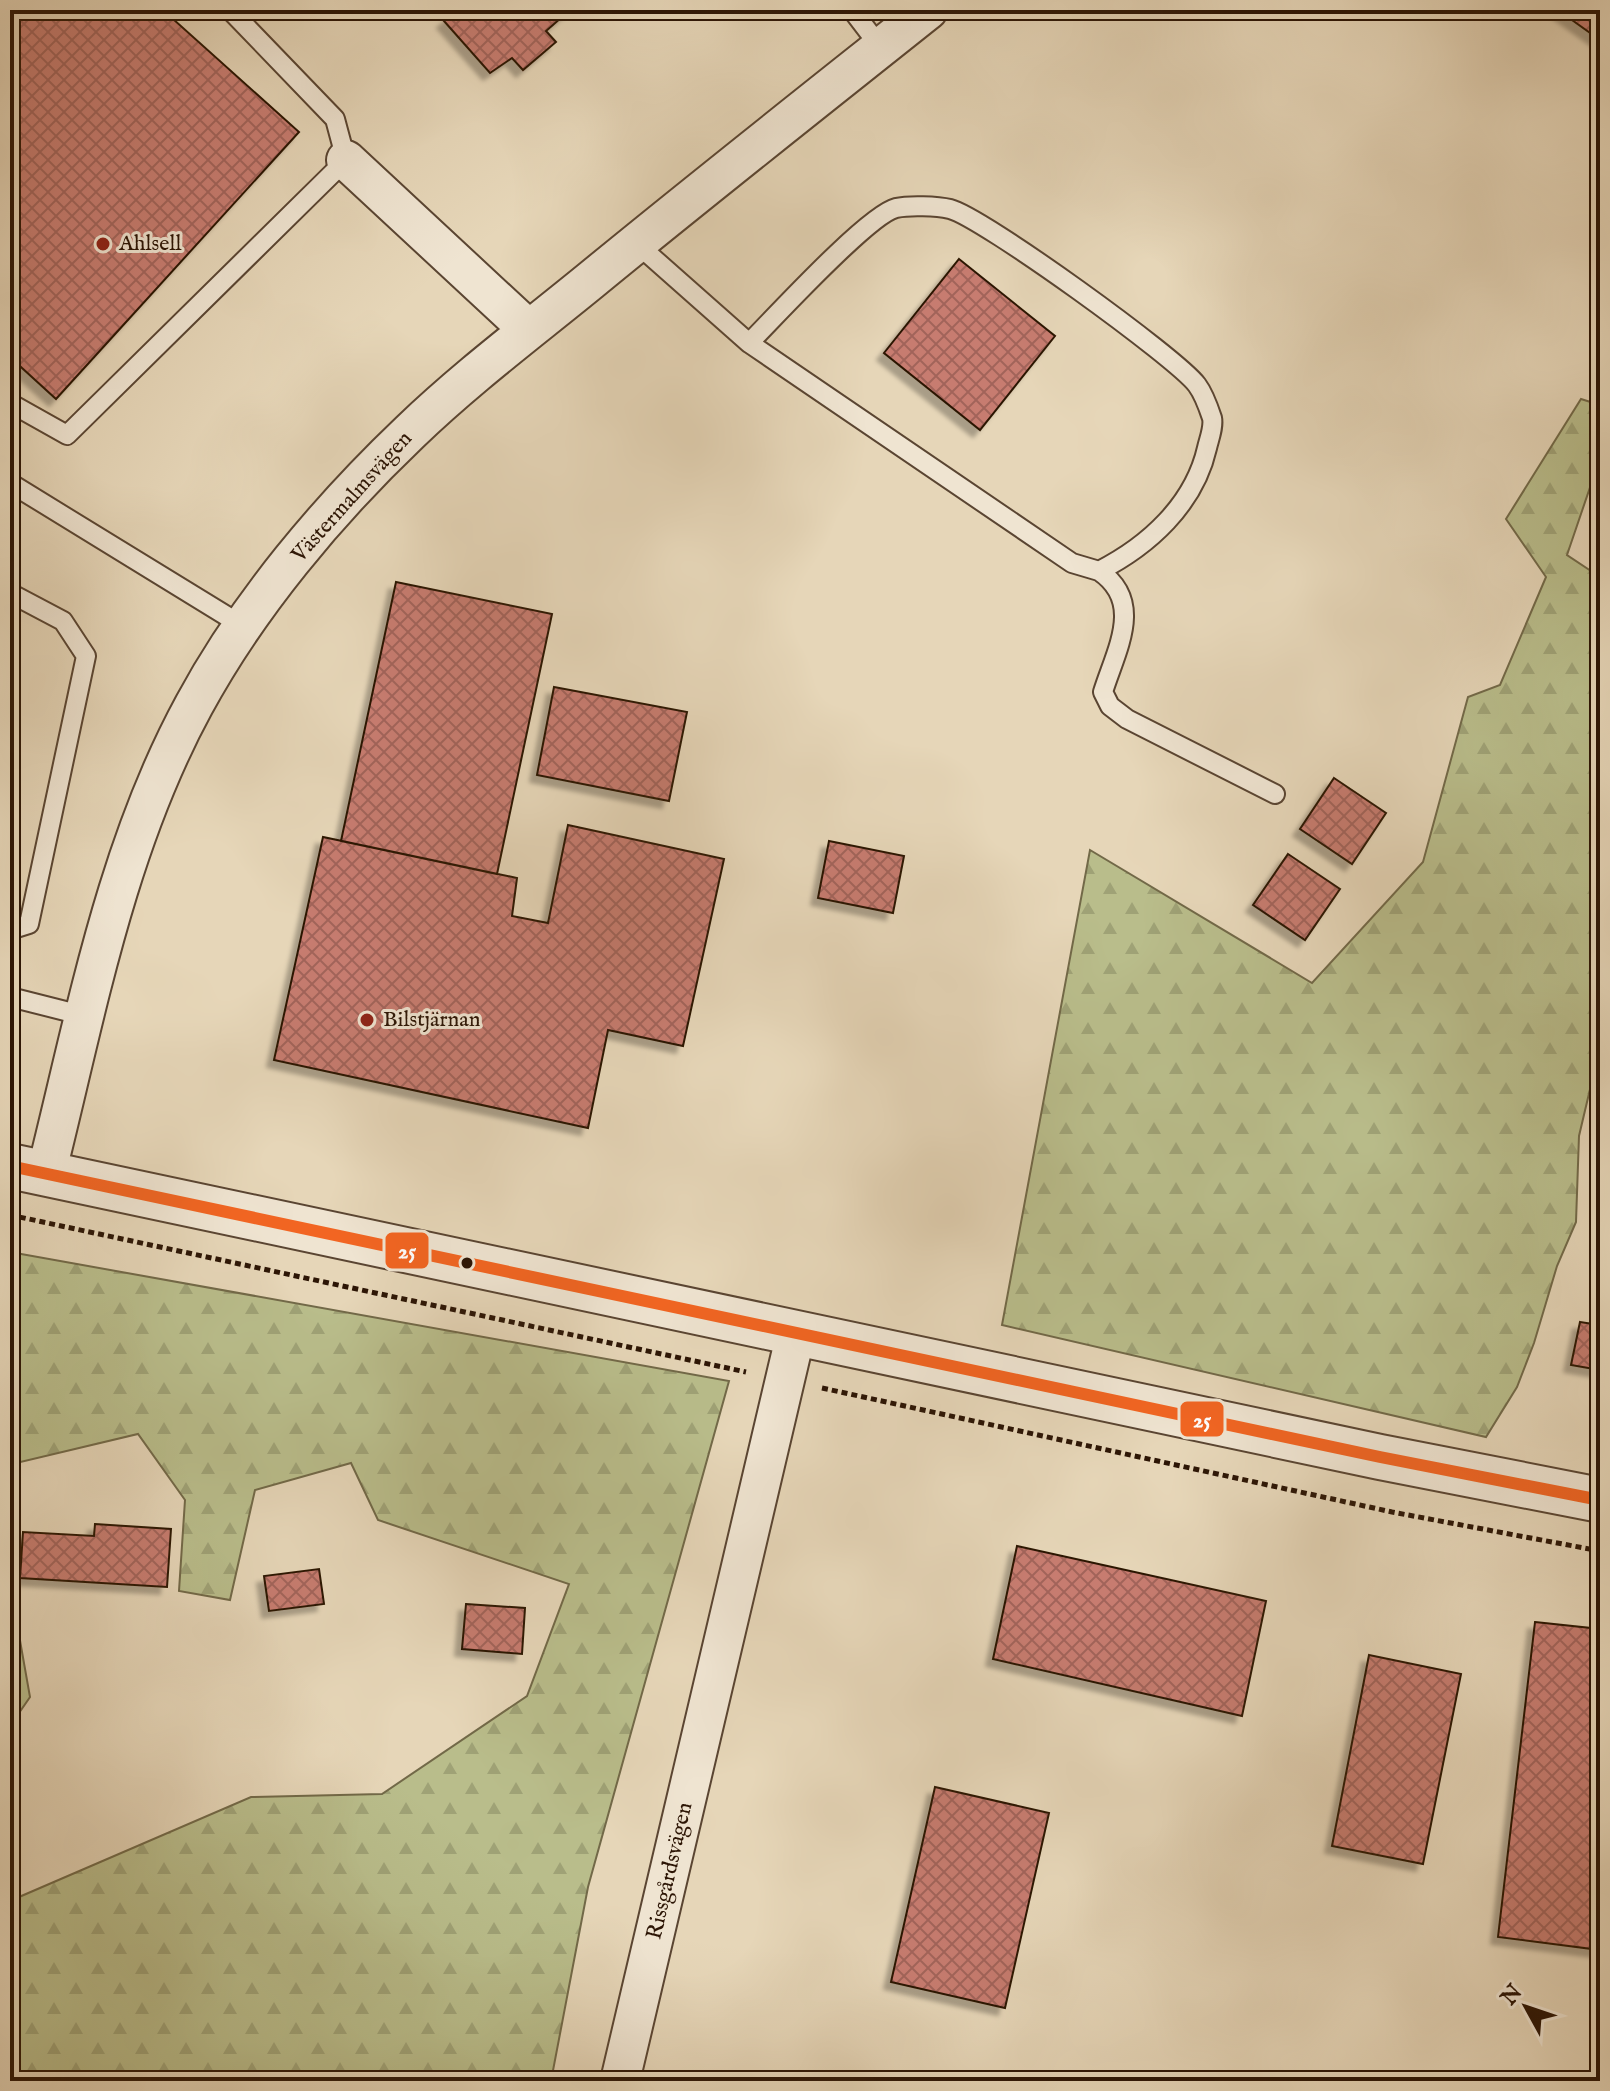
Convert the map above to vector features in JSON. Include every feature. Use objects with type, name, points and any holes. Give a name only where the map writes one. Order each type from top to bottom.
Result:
[{"type":"street","name":"Västermalmsvägen","points":[[28,1170],[85,1016],[108,922],[149,801],[195,703],[243,626],[288,568],[379,463],[411,431],[529,330],[928,10]]},
{"type":"street","points":[[346,160],[529,330]]},
{"type":"street","points":[[28,1170],[1380,1457],[1600,1500]]},
{"type":"street","name":"Rissgårdsvägen","points":[[620,2081],[796,1333]]},
{"type":"lane","points":[[10,403],[67,435],[346,160],[335,119],[230,10]]},
{"type":"lane","points":[[852,10],[881,48]]},
{"type":"lane","points":[[749,343],[862,229],[895,208],[950,209],[967,216],[1033,258],[1197,385],[1213,421],[1203,464],[1189,492],[1153,537],[1133,554],[1099,571]]},
{"type":"lane","points":[[636,243],[749,343],[1072,563],[1099,571],[1116,583],[1124,606],[1122,639],[1103,692],[1110,706],[1127,719],[1275,794]]},
{"type":"lane","points":[[10,483],[243,626]]},
{"type":"lane","points":[[10,593],[63,621],[86,656],[29,924],[10,930]]},
{"type":"lane","points":[[10,997],[85,1016]]},
{"type":"green space","points":[[1581,399],[1600,405],[1600,458],[1567,555],[1600,577],[1600,1047],[1579,1136],[1576,1222],[1557,1266],[1517,1387],[1486,1437],[1002,1325],[1090,850],[1312,983],[1423,862],[1468,697],[1500,685],[1546,577],[1506,519]]},
{"type":"green space","points":[[10,1252],[729,1381],[588,1887],[551,2081],[10,2081],[10,1861],[19,1897],[251,1797],[382,1794],[527,1696],[569,1584],[378,1520],[351,1463],[255,1490],[230,1600],[179,1591],[185,1500],[138,1434],[16,1463],[10,1530]]},
{"type":"green space","points":[[10,1584],[30,1697],[10,1726]]},
{"type":"building","name":"Ahlsell","points":[[10,10],[163,10],[299,132],[56,399],[10,357]]},
{"type":"building","points":[[457,10],[570,10],[546,31],[556,42],[523,70],[512,58],[490,73],[444,21]]},
{"type":"building","points":[[1558,10],[1600,10],[1600,40]]},
{"type":"building","points":[[959,259],[1055,336],[980,430],[884,353]]},
{"type":"building","points":[[396,582],[552,614],[497,874],[341,841]]},
{"type":"building","points":[[554,687],[687,712],[669,801],[537,775]]},
{"type":"building","points":[[1334,778],[1386,813],[1352,864],[1300,829]]},
{"type":"building","points":[[568,825],[724,859],[683,1046],[608,1030],[588,1128],[274,1060],[323,837],[517,878],[512,916],[548,923]]},
{"type":"building","points":[[829,841],[904,856],[893,913],[818,898]]},
{"type":"building","points":[[1288,854],[1340,889],[1305,940],[1253,905]]},
{"type":"building","points":[[1580,1322],[1600,1325],[1600,1370],[1571,1365]]},
{"type":"building","points":[[95,1524],[171,1529],[167,1587],[20,1578],[23,1532],[94,1536]]},
{"type":"building","points":[[1017,1546],[1266,1601],[1242,1716],[993,1659]]},
{"type":"building","points":[[319,1569],[324,1604],[269,1611],[264,1576]]},
{"type":"building","points":[[466,1604],[525,1608],[522,1654],[462,1649]]},
{"type":"building","points":[[1535,1622],[1600,1629],[1600,1950],[1498,1937]]},
{"type":"building","points":[[1369,1655],[1461,1674],[1423,1864],[1332,1846]]},
{"type":"building","points":[[935,1787],[1049,1813],[1005,2008],[891,1982]]},
{"type":"transit line","name":"25","points":[[10,1166],[1380,1457],[1600,1500]]},
{"type":"place","name":"Ahlsell","points":[[103,244]]},
{"type":"place","name":"Bilstjärnan","points":[[367,1020]]}]
